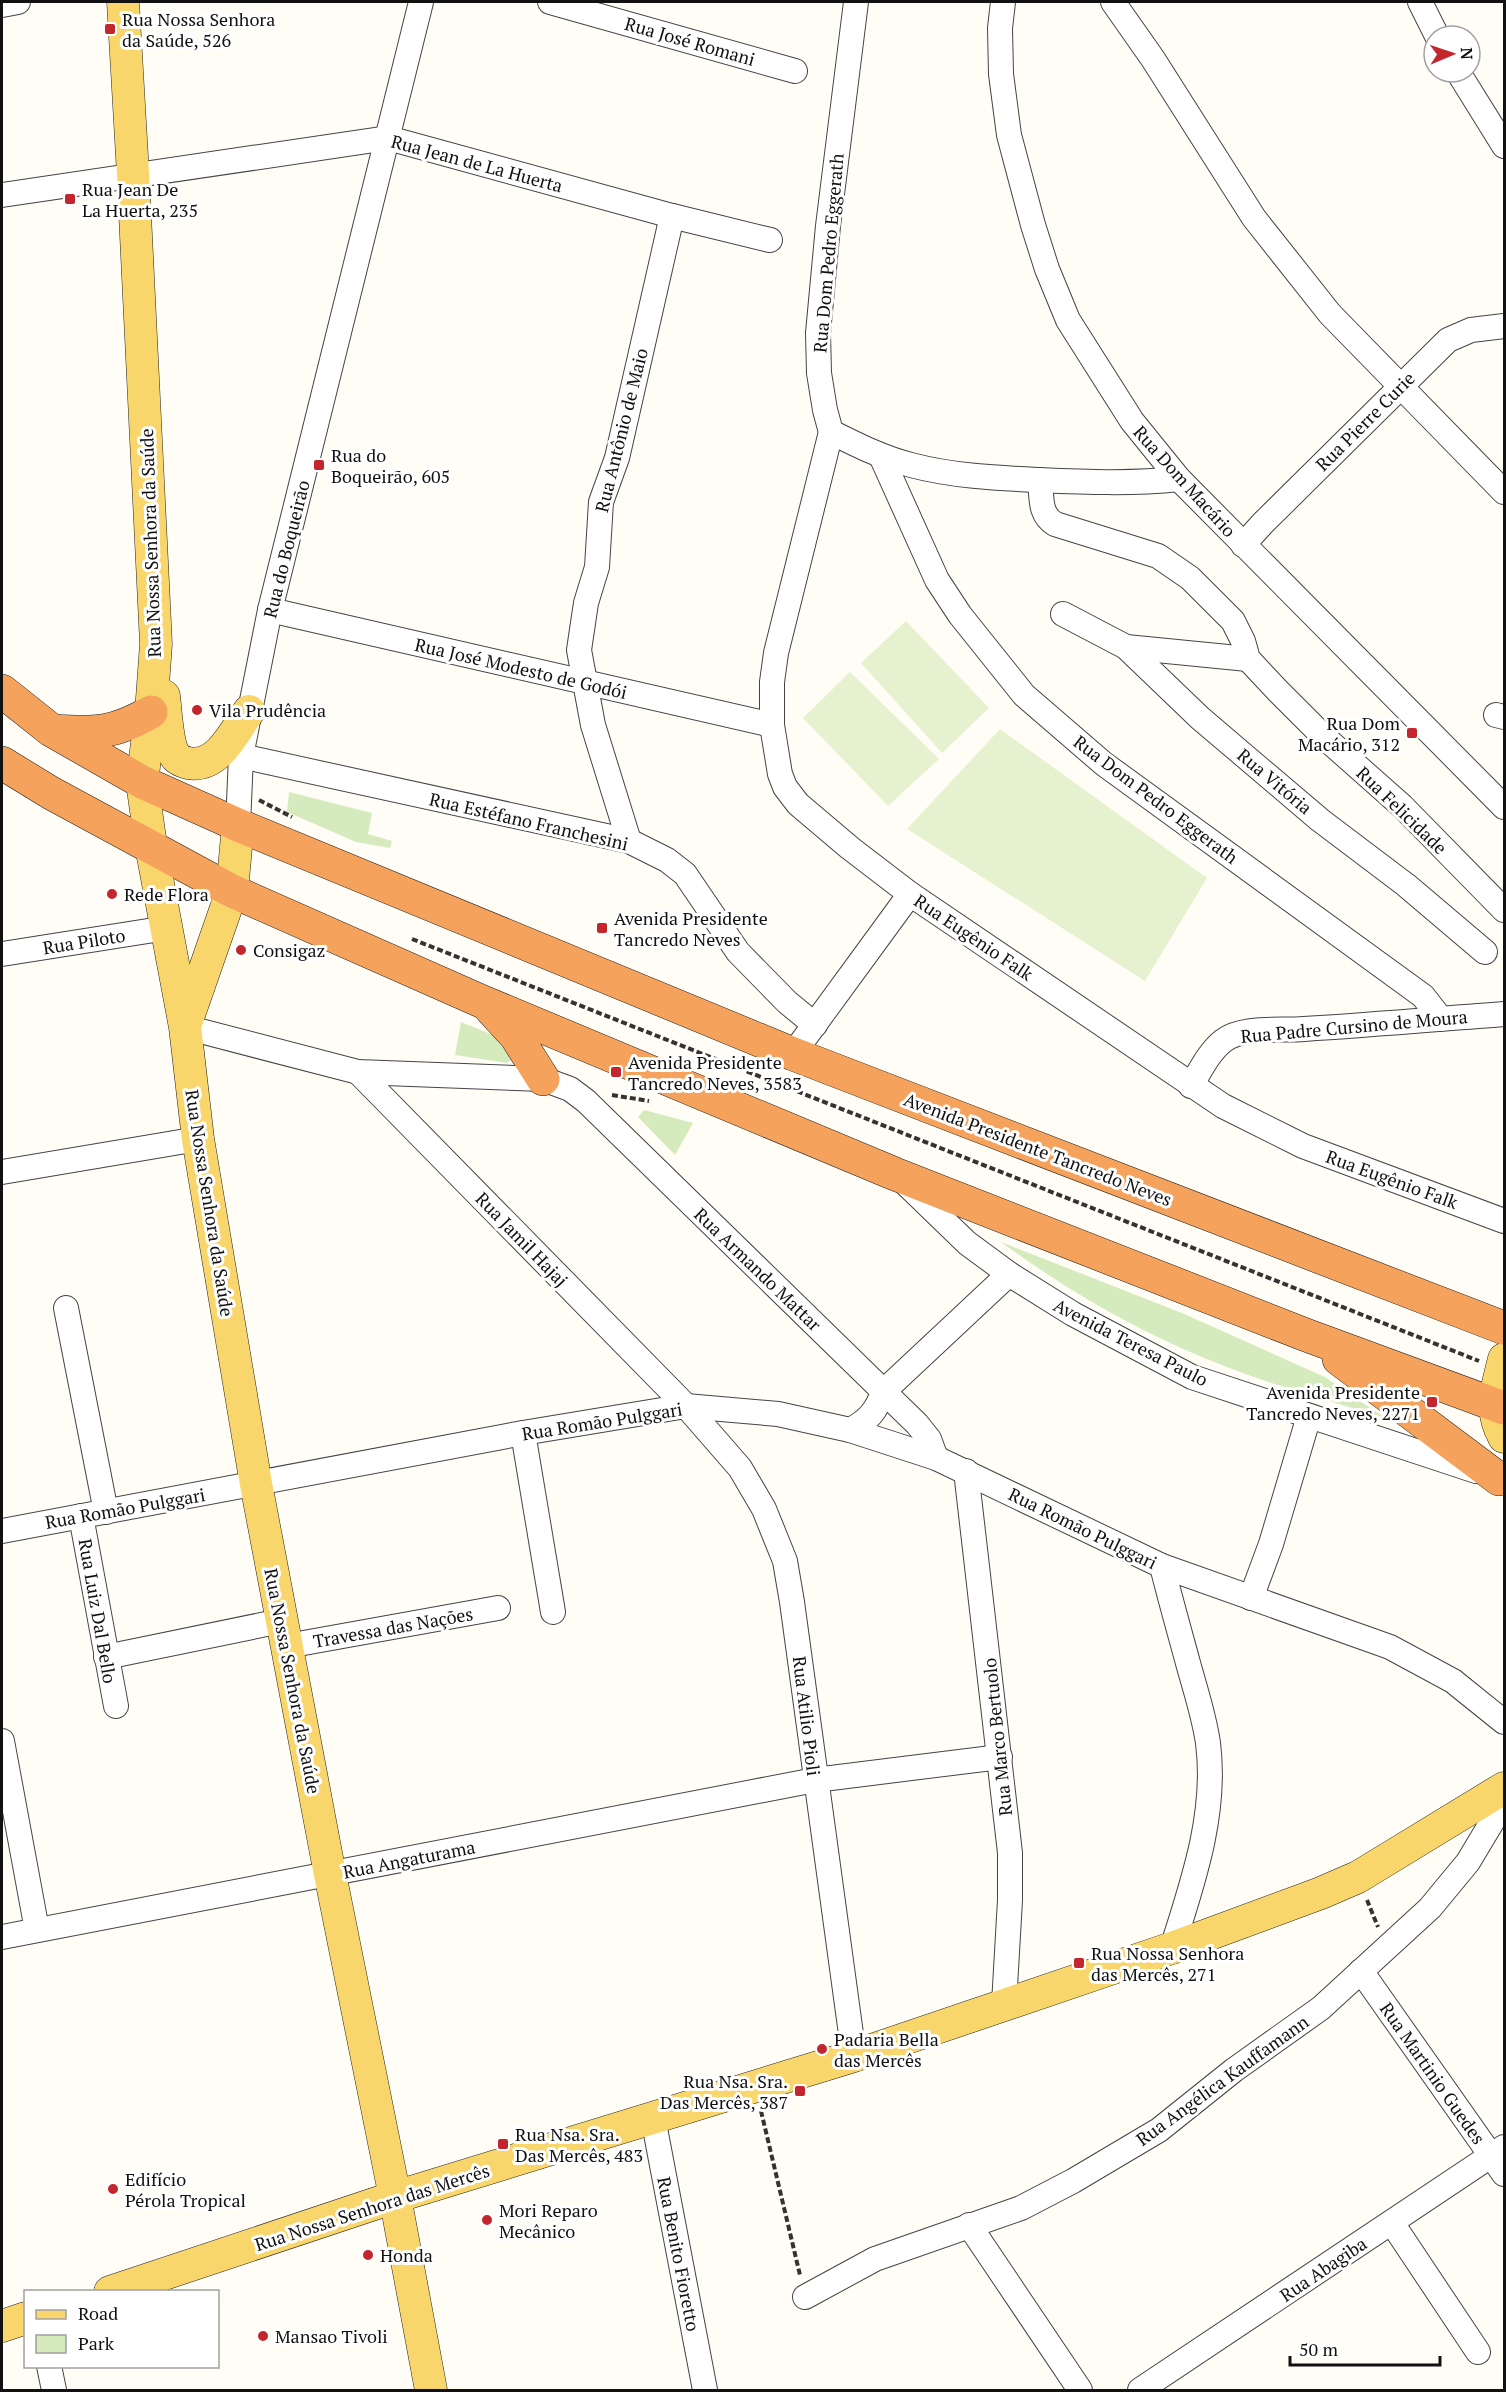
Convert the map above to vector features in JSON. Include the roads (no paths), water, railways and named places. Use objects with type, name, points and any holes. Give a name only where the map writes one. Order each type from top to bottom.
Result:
[{"type":"highway","name":"Avenida Presidente Tancredo Neves","points":[[2,691],[51,730],[142,782],[238,825],[793,1054],[1504,1328]]},
{"type":"highway","points":[[51,730],[85,733],[111,730],[128,726],[151,712]]},
{"type":"highway","points":[[2,763],[51,793],[232,891],[483,1002],[895,1174],[1306,1335],[1499,1406]]},
{"type":"highway","points":[[483,1002],[557,1084]]},
{"type":"highway","points":[[1306,1335],[1502,1480]]},
{"type":"main road","name":"Rua Nossa Senhora da Saúde","points":[[123,2],[156,644],[151,712],[142,782],[151,846],[185,1027],[198,1139],[256,1484],[431,2391]]},
{"type":"main road","points":[[156,644],[170,741],[175,756],[183,762],[200,764],[212,759],[222,749],[249,711]]},
{"type":"main road","name":"Rua do Boqueirão","points":[[185,1027],[232,891],[238,825]]},
{"type":"main road","points":[[1503,1365],[1496,1418],[1504,1437]]},
{"type":"main road","name":"Rua Nossa Senhora das Mercês","points":[[116,2290],[395,2198],[854,2056],[1172,1948],[1358,1877],[1504,1788]]},
{"type":"main road","points":[[2,2325],[24,2319]]},
{"type":"street","points":[[2,5],[18,2]]},
{"type":"street","name":"Rua do Boqueirão","points":[[238,825],[241,756],[270,610],[421,2]]},
{"type":"street","name":"Rua José Romani","points":[[550,2],[795,71]]},
{"type":"street","name":"Rua Dom Pedro Eggerath","points":[[831,432],[819,373],[818,333],[828,226],[856,2]]},
{"type":"street","name":"Rua Dom Macário","points":[[1003,2],[1000,28],[1001,74],[1009,135],[1047,269],[1068,320],[1132,422],[1179,479],[1504,807]]},
{"type":"street","points":[[1113,2],[1153,59],[1254,219],[1330,314],[1504,492]]},
{"type":"street","points":[[1420,2],[1431,24]]},
{"type":"street","points":[[1465,84],[1504,146]]},
{"type":"street","name":"Rua Jean de La Huerta","points":[[2,195],[388,138],[672,216],[770,240]]},
{"type":"street","name":"Rua Antônio de Maio","points":[[629,841],[593,725],[579,650],[586,603],[597,567],[601,502],[617,458],[672,216]]},
{"type":"street","name":"Rua Pierre Curie","points":[[1243,546],[1263,523],[1448,340],[1471,330],[1504,326]]},
{"type":"street","points":[[831,432],[880,456],[912,466],[955,474],[1040,480],[1144,483],[1179,479]]},
{"type":"street","name":"Rua Eugênio Falk","points":[[831,432],[776,653],[772,682],[772,725],[780,774],[785,787],[798,804],[910,894],[1223,1106],[1303,1146],[1504,1221]]},
{"type":"street","name":"Rua Dom Pedro Eggerath","points":[[880,456],[937,580],[960,615],[1024,695],[1104,764],[1423,996],[1441,1019]]},
{"type":"street","name":"Rua Felicidade","points":[[1040,480],[1043,512],[1047,519],[1055,524],[1158,556],[1190,578],[1233,621],[1243,640],[1248,659],[1323,736],[1402,806],[1504,910]]},
{"type":"street","name":"Rua José Modesto de Godói","points":[[270,610],[772,725]]},
{"type":"street","name":"Rua Vitória","points":[[1064,614],[1126,647],[1200,718],[1251,762],[1320,820],[1406,885],[1485,952]]},
{"type":"street","points":[[1126,647],[1248,659]]},
{"type":"street","name":"Rua Estéfano Franchesini","points":[[241,756],[629,841],[667,860],[685,874],[738,952],[787,1002],[815,1025]]},
{"type":"street","points":[[793,1054],[910,894]]},
{"type":"street","name":"Rua Piloto","points":[[2,954],[167,928]]},
{"type":"street","name":"Rua Padre Cursino de Moura","points":[[1191,1086],[1223,1041],[1240,1034],[1259,1030],[1504,1014]]},
{"type":"street","points":[[185,1027],[358,1072],[557,1084]]},
{"type":"street","name":"Rua Jamil Hajaj","points":[[358,1072],[686,1406]]},
{"type":"street","name":"Rua Armando Mattar","points":[[557,1084],[586,1101],[917,1424],[929,1439],[936,1458]]},
{"type":"street","points":[[2,1172],[198,1139]]},
{"type":"street","name":"Avenida Teresa Paulo","points":[[895,1174],[967,1243],[1009,1274],[1073,1314],[1192,1377],[1502,1480]]},
{"type":"street","points":[[850,1430],[862,1424],[879,1404],[883,1392],[1009,1274]]},
{"type":"street","points":[[66,1308],[106,1512]]},
{"type":"street","name":"Rua Romão Pulggari","points":[[2,1531],[523,1433],[686,1406],[778,1414],[850,1430],[936,1458],[1162,1566],[1400,1652],[1453,1681],[1504,1722]]},
{"type":"street","name":"Rua Atilio Pioli","points":[[686,1406],[740,1468],[764,1509],[785,1561],[854,2056]]},
{"type":"street","points":[[1251,1598],[1271,1544],[1309,1416]]},
{"type":"street","points":[[523,1433],[554,1612]]},
{"type":"street","name":"Rua Marco Bertuolo","points":[[966,1471],[1010,1853],[1010,1900],[1004,2004]]},
{"type":"street","name":"Rua Luiz Dal Bello","points":[[81,1516],[116,1706]]},
{"type":"street","points":[[1162,1566],[1200,1704],[1208,1744],[1209,1776],[1205,1833],[1172,1948]]},
{"type":"street","name":"Travessa das Nações","points":[[106,1657],[498,1608]]},
{"type":"street","points":[[2,1741],[37,1930]]},
{"type":"street","name":"Rua Angaturama","points":[[2,1937],[815,1780],[1000,1757]]},
{"type":"street","name":"Rua Angélica Kauffamann","points":[[805,2297],[875,2259],[1031,2202],[1073,2181],[1159,2130],[1234,2070],[1321,2008],[1430,1908],[1468,1862],[1504,1802]]},
{"type":"street","name":"Rua Martinio Guedes","points":[[1361,1971],[1500,2159]]},
{"type":"street","name":"Rua Benito Fioretto","points":[[653,2118],[705,2391]]},
{"type":"street","name":"Rua Abagiba","points":[[1140,2391],[1392,2223],[1500,2159]]},
{"type":"street","points":[[1392,2223],[1478,2352]]},
{"type":"street","points":[[969,2225],[1080,2391]]},
{"type":"street","points":[[50,2368],[54,2391]]},
{"type":"place","name":"Rua Nossa Senhora da Saúde, 526","points":[[110,29]]},
{"type":"place","name":"Rua Jean De La Huerta, 235","points":[[70,199]]},
{"type":"place","name":"Rua do Boqueirão, 605","points":[[319,465]]},
{"type":"place","name":"Vila Prudência","points":[[197,710]]},
{"type":"place","name":"Rua Dom Macário, 312","points":[[1412,733]]},
{"type":"place","name":"Rede Flora","points":[[112,894]]},
{"type":"place","name":"Avenida Presidente Tancredo Neves","points":[[602,928]]},
{"type":"place","name":"Consigaz","points":[[241,950]]},
{"type":"place","name":"Avenida Presidente Tancredo Neves, 3583","points":[[616,1072]]},
{"type":"place","name":"Avenida Presidente Tancredo Neves, 2271","points":[[1432,1402]]},
{"type":"place","name":"Rua Nossa Senhora das Mercês, 271","points":[[1079,1963]]},
{"type":"place","name":"Padaria Bella das Mercês","points":[[822,2049]]},
{"type":"place","name":"Rua Nsa. Sra. Das Mercês, 387","points":[[800,2091]]},
{"type":"place","name":"Rua Nsa. Sra. Das Mercês, 483","points":[[503,2144]]},
{"type":"place","name":"Edifício Pérola Tropical","points":[[113,2189]]},
{"type":"place","name":"Mori Reparo Mecânico","points":[[487,2220]]},
{"type":"place","name":"Honda","points":[[368,2255]]},
{"type":"place","name":"Mansao Tivoli","points":[[263,2336]]}]
